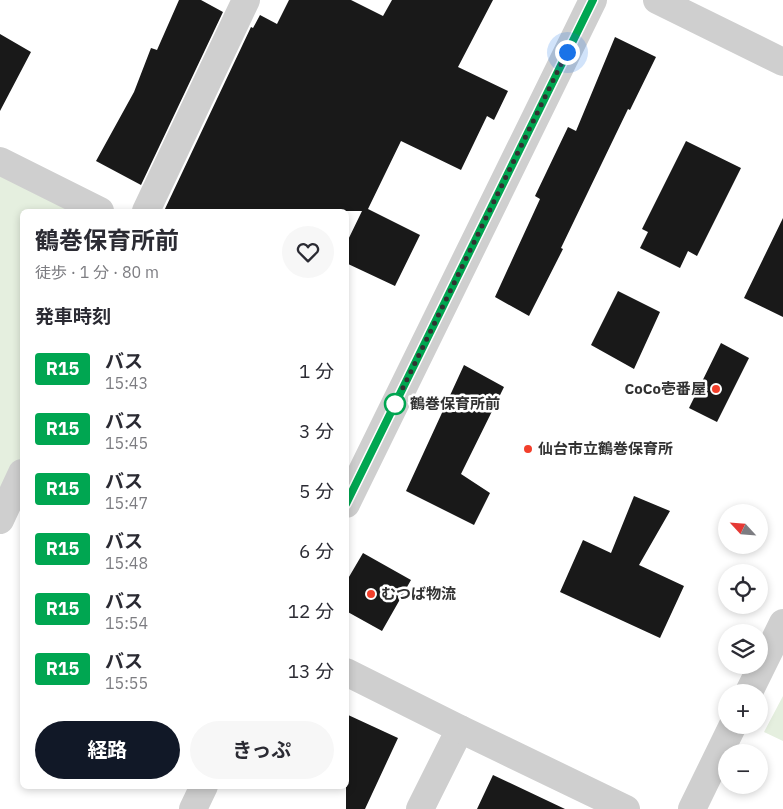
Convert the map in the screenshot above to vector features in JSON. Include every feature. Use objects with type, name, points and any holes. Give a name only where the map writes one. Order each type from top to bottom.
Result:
[{"type":"street","points":[[147,209],[246,0]]},
{"type":"street","points":[[349,498],[593,0]]},
{"type":"street","points":[[657,0],[783,62]]},
{"type":"street","points":[[0,161],[96,209]]},
{"type":"street","points":[[8,508],[20,478]]},
{"type":"street","points":[[753,684],[783,623]]},
{"type":"street","points":[[349,674],[626,809]]},
{"type":"street","points":[[420,809],[460,729]]},
{"type":"street","points":[[692,809],[729,734]]},
{"type":"street","points":[[193,809],[203,789]]},
{"type":"green space","points":[[0,161],[96,209],[20,209],[20,475],[0,500]]},
{"type":"green space","points":[[783,696],[783,741],[768,734],[768,724]]},
{"type":"building","points":[[179,0],[201,0],[223,12],[141,185],[96,161],[134,92],[151,48],[157,50]]},
{"type":"building","points":[[289,0],[351,0],[383,16],[392,0],[493,0],[458,67],[508,91],[494,120],[487,116],[461,170],[401,141],[368,209],[420,235],[395,286],[349,264],[349,238],[362,211],[349,211],[349,209],[165,209],[251,27],[253,28],[260,15],[277,24]]},
{"type":"building","points":[[0,34],[31,52],[0,111]]},
{"type":"building","points":[[615,37],[656,57],[630,110],[628,109],[561,248],[563,249],[529,316],[495,297],[540,199],[535,196],[568,127],[576,131]]},
{"type":"building","points":[[686,141],[741,168],[697,256],[688,251],[680,268],[640,248],[648,232],[642,229]]},
{"type":"building","points":[[783,218],[783,317],[744,298]]},
{"type":"building","points":[[618,291],[660,312],[634,369],[591,345]]},
{"type":"building","points":[[721,343],[749,358],[717,422],[689,408]]},
{"type":"building","points":[[464,365],[504,387],[461,474],[490,493],[474,525],[406,491]]},
{"type":"building","points":[[634,496],[670,511],[639,565],[684,586],[660,638],[560,592],[583,540],[611,553]]},
{"type":"building","points":[[363,553],[411,580],[382,631],[349,613],[349,577]]},
{"type":"building","points":[[349,715],[398,738],[365,809],[346,809],[346,789],[349,789]]},
{"type":"building","points":[[493,775],[565,809],[477,809]]},
{"type":"bus line","name":"R15","points":[[349,498],[593,0]]},
{"type":"place","name":"CoCo壱番屋","points":[[716,389]]},
{"type":"place","name":"鶴巻保育所前","points":[[395,404]]},
{"type":"place","name":"仙台市立鶴巻保育所","points":[[528,449]]},
{"type":"place","name":"むつば物流","points":[[371,594]]},
{"type":"route","points":[[395,404],[567,52]]}]
